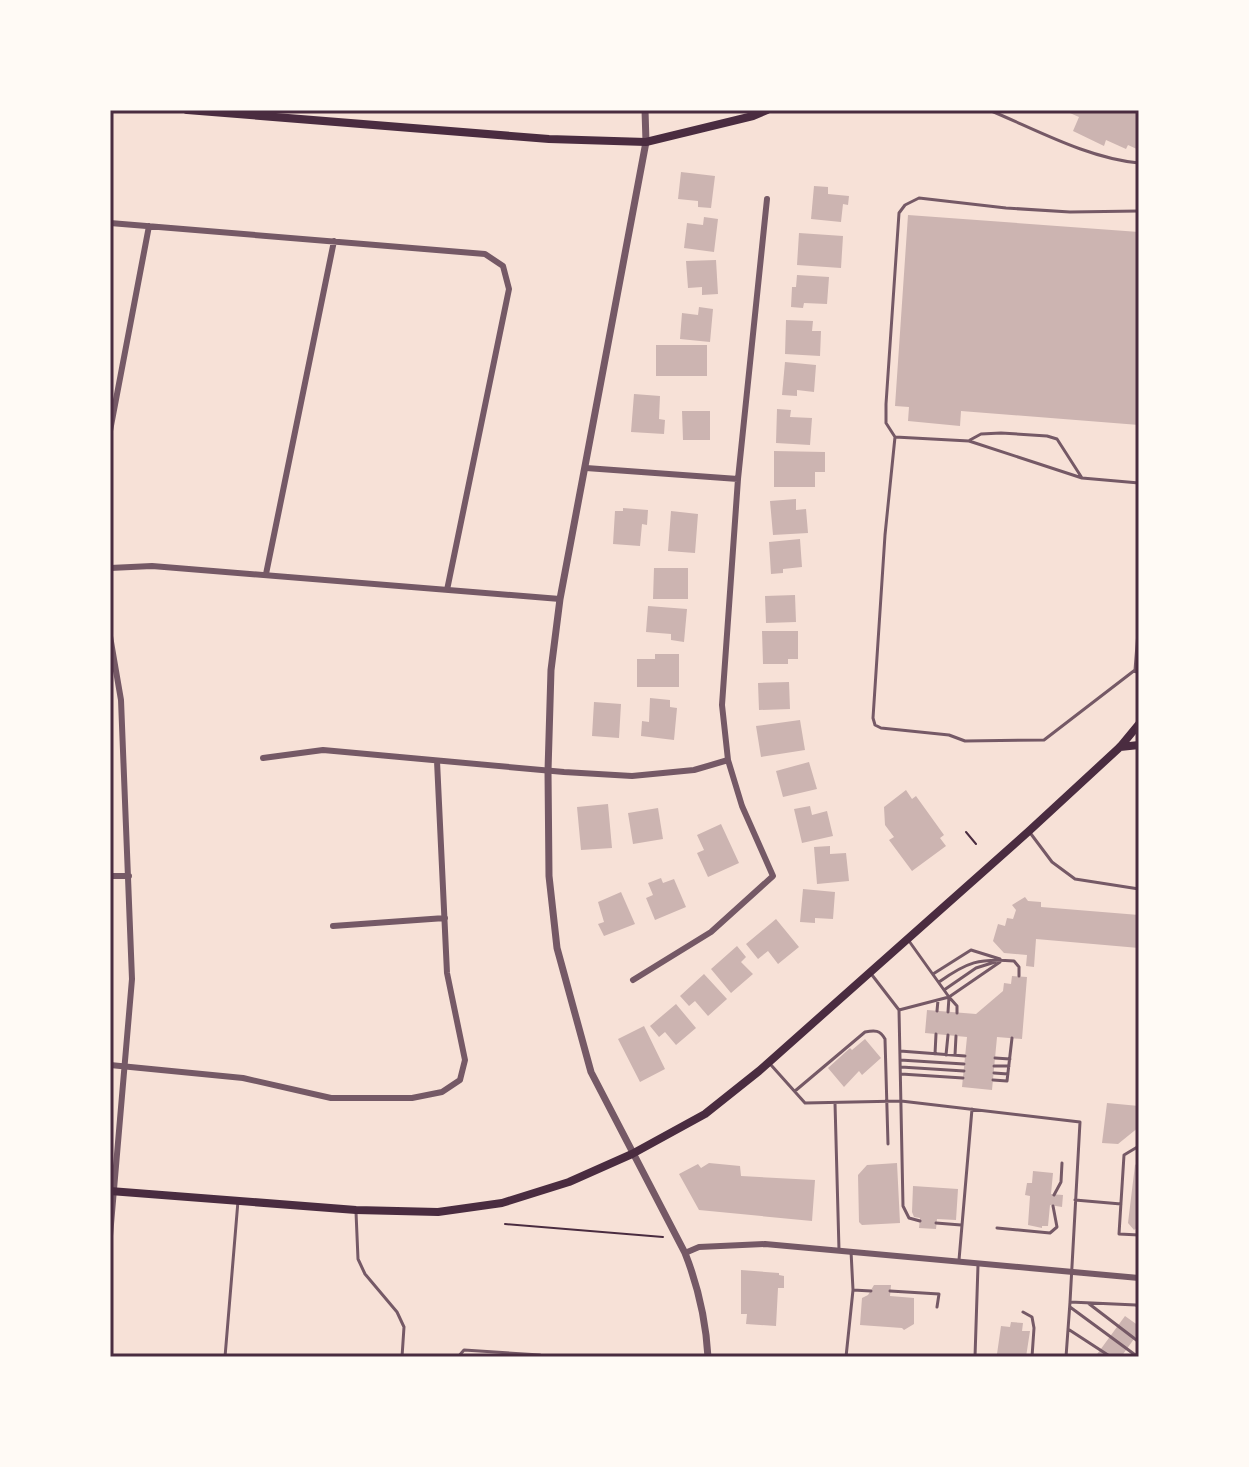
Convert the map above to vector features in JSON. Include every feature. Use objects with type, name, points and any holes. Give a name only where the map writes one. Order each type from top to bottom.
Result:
[{"type":"main road","points":[[187,110],[549,139],[646,142],[767,110]]},
{"type":"main road","points":[[112,1191],[356,1210],[438,1212],[502,1203],[569,1182],[632,1154],[705,1114],[768,1063],[1029,831],[1120,747],[1139,724]]},
{"type":"main road","points":[[1120,747],[1139,745]]},
{"type":"street","points":[[645,110],[646,142],[560,599],[551,670],[549,876],[557,948],[591,1072],[685,1253],[704,1321],[708,1357]]},
{"type":"street","points":[[633,980],[711,932],[773,876],[742,806],[728,760],[722,705],[738,479],[767,199]]},
{"type":"street","points":[[110,223],[485,254],[503,266],[509,289],[447,590]]},
{"type":"street","points":[[110,431],[149,226]]},
{"type":"street","points":[[266,574],[334,241]]},
{"type":"street","points":[[586,468],[738,479]]},
{"type":"street","points":[[110,568],[152,566],[560,599]]},
{"type":"street","points":[[110,636],[121,700],[132,979],[110,1236]]},
{"type":"street","points":[[110,700],[121,700]]},
{"type":"street","points":[[263,758],[323,750],[632,776],[669,774],[728,760]]},
{"type":"street","points":[[110,1065],[243,1078],[331,1098],[412,1098],[442,1092],[460,1080],[465,1060],[447,973],[437,761]]},
{"type":"street","points":[[110,876],[129,876]]},
{"type":"street","points":[[333,926],[445,918]]},
{"type":"street","points":[[685,1253],[699,1247],[765,1244],[1139,1278]]},
{"type":"lane","points":[[989,110],[1089,152],[1117,161],[1139,163]]},
{"type":"lane","points":[[1137,669],[1044,740],[965,741],[949,735],[881,728],[875,725],[873,718],[895,437],[886,423],[886,404],[899,213],[905,205],[919,198],[1070,212],[1139,211]]},
{"type":"lane","points":[[969,441],[981,434],[1057,439],[1082,478]]},
{"type":"lane","points":[[895,437],[969,441],[1082,478],[1139,483]]},
{"type":"lane","points":[[1139,619],[1139,675]]},
{"type":"lane","points":[[1029,831],[1052,862],[1075,879],[1139,889]]},
{"type":"lane","points":[[907,939],[957,1006],[957,1013]]},
{"type":"lane","points":[[933,974],[971,950],[1003,960]]},
{"type":"lane","points":[[939,982],[977,960],[1014,961],[1019,967],[1019,976]]},
{"type":"lane","points":[[899,1010],[949,997],[1003,960]]},
{"type":"lane","points":[[944,990],[976,968],[1003,960]]},
{"type":"lane","points":[[869,972],[899,1010],[903,1206],[909,1218],[920,1221]]},
{"type":"lane","points":[[948,1012],[949,997]]},
{"type":"lane","points":[[937,1011],[938,1000]]},
{"type":"lane","points":[[795,1091],[865,1032],[874,1030],[881,1033],[885,1039],[888,1144]]},
{"type":"lane","points":[[935,1054],[936,1034]]},
{"type":"lane","points":[[946,1055],[948,1035]]},
{"type":"lane","points":[[956,1036],[956,1055]]},
{"type":"lane","points":[[993,1080],[1007,1081],[1012,1038]]},
{"type":"lane","points":[[900,1051],[965,1056]]},
{"type":"lane","points":[[995,1058],[1010,1059]]},
{"type":"lane","points":[[900,1060],[964,1064]]},
{"type":"lane","points":[[768,1063],[805,1103],[901,1101],[1080,1122],[1066,1357]]},
{"type":"lane","points":[[994,1066],[1009,1066]]},
{"type":"lane","points":[[901,1067],[964,1071]]},
{"type":"lane","points":[[994,1073],[1008,1074]]},
{"type":"lane","points":[[901,1074],[963,1078]]},
{"type":"lane","points":[[835,1103],[839,1250]]},
{"type":"lane","points":[[959,1262],[972,1109]]},
{"type":"lane","points":[[1139,1146],[1124,1155],[1119,1234],[1139,1235]]},
{"type":"lane","points":[[1054,1195],[1061,1182],[1062,1163]]},
{"type":"lane","points":[[1075,1200],[1121,1204]]},
{"type":"lane","points":[[225,1357],[238,1201]]},
{"type":"lane","points":[[997,1228],[1050,1233],[1057,1227],[1053,1206]]},
{"type":"lane","points":[[356,1210],[358,1259],[365,1274],[397,1312],[404,1327],[402,1357]]},
{"type":"lane","points":[[936,1223],[962,1225]]},
{"type":"lane","points":[[846,1357],[853,1290],[851,1251]]},
{"type":"lane","points":[[975,1357],[978,1264]]},
{"type":"lane","points":[[853,1290],[871,1291]]},
{"type":"lane","points":[[890,1291],[939,1294],[937,1307]]},
{"type":"lane","points":[[1088,1303],[1139,1342]]},
{"type":"lane","points":[[1070,1304],[1136,1305],[1139,1308]]},
{"type":"lane","points":[[1070,1304],[1138,1357]]},
{"type":"lane","points":[[1023,1312],[1032,1317],[1032,1357]]},
{"type":"lane","points":[[1068,1329],[1111,1357]]},
{"type":"lane","points":[[458,1357],[464,1350],[541,1357]]},
{"type":"path","points":[[966,832],[976,844]]},
{"type":"path","points":[[505,1224],[660,1238],[674,1232]]},
{"type":"building","points":[[1063,110],[1139,110],[1139,150],[1128,145],[1126,149],[1106,140],[1104,146],[1073,131],[1079,117]]},
{"type":"building","points":[[681,172],[715,176],[711,208],[698,207],[698,201],[678,199]]},
{"type":"building","points":[[814,186],[828,187],[828,194],[849,196],[848,205],[843,204],[841,222],[811,219]]},
{"type":"building","points":[[908,215],[1139,232],[1139,425],[961,411],[960,426],[908,421],[909,407],[895,406]]},
{"type":"building","points":[[704,217],[718,219],[714,252],[684,248],[687,223],[703,225]]},
{"type":"building","points":[[799,233],[843,236],[841,268],[797,265]]},
{"type":"building","points":[[716,260],[718,294],[702,295],[702,287],[688,288],[686,261]]},
{"type":"building","points":[[797,275],[829,277],[827,304],[804,303],[803,308],[791,307],[792,287],[796,287]]},
{"type":"building","points":[[699,307],[713,309],[710,342],[680,339],[682,313],[698,315]]},
{"type":"building","points":[[786,320],[813,321],[812,331],[821,331],[820,356],[785,354]]},
{"type":"building","points":[[656,345],[707,345],[707,376],[656,376]]},
{"type":"building","points":[[785,362],[816,365],[814,392],[797,390],[797,396],[782,395]]},
{"type":"building","points":[[634,394],[660,396],[659,419],[665,420],[664,434],[631,432]]},
{"type":"building","points":[[777,409],[791,410],[790,417],[812,418],[810,445],[776,443]]},
{"type":"building","points":[[682,411],[710,411],[710,440],[683,440]]},
{"type":"building","points":[[774,451],[825,452],[825,472],[815,472],[815,487],[774,487]]},
{"type":"building","points":[[796,499],[796,510],[806,509],[808,533],[773,535],[770,501]]},
{"type":"building","points":[[623,508],[648,510],[647,525],[642,524],[640,546],[613,544],[615,511],[623,511]]},
{"type":"building","points":[[671,511],[698,514],[695,553],[668,551]]},
{"type":"building","points":[[800,539],[802,567],[771,574],[769,542]]},
{"type":"building","points":[[654,568],[688,568],[688,599],[653,599]]},
{"type":"building","points":[[795,595],[796,622],[766,623],[765,596]]},
{"type":"building","points":[[648,606],[687,609],[684,642],[671,640],[671,634],[646,632]]},
{"type":"building","points":[[762,631],[798,631],[798,659],[788,659],[788,664],[763,664]]},
{"type":"building","points":[[655,654],[679,654],[679,687],[637,687],[637,659],[655,659]]},
{"type":"building","points":[[789,682],[790,709],[759,710],[758,683]]},
{"type":"building","points":[[650,698],[670,700],[670,707],[677,708],[674,740],[641,736],[642,721],[649,722]]},
{"type":"building","points":[[594,702],[621,704],[619,738],[592,736]]},
{"type":"building","points":[[800,720],[805,750],[761,757],[756,726]]},
{"type":"building","points":[[809,762],[817,789],[783,797],[776,771]]},
{"type":"building","points":[[906,790],[912,799],[916,796],[944,835],[940,838],[946,846],[912,871],[889,840],[894,837],[885,825],[884,807]]},
{"type":"building","points":[[608,804],[612,848],[581,850],[577,807]]},
{"type":"building","points":[[810,806],[812,815],[827,811],[833,836],[802,843],[794,809]]},
{"type":"building","points":[[658,808],[663,839],[633,844],[628,813]]},
{"type":"building","points":[[721,824],[739,863],[708,877],[697,853],[704,850],[697,835]]},
{"type":"building","points":[[830,846],[830,854],[846,853],[849,881],[817,884],[814,847]]},
{"type":"building","points":[[661,878],[663,883],[674,879],[686,907],[655,920],[646,898],[653,895],[648,883]]},
{"type":"building","points":[[803,889],[835,892],[833,919],[815,918],[815,923],[800,922]]},
{"type":"building","points":[[621,892],[635,924],[604,936],[598,924],[604,922],[598,902]]},
{"type":"building","points":[[1025,897],[1028,901],[1041,902],[1041,907],[1139,915],[1139,948],[1036,939],[1034,967],[1026,966],[1027,955],[1004,953],[993,941],[998,924],[1005,926],[1007,918],[1013,919],[1016,910],[1012,905]]},
{"type":"building","points":[[776,919],[799,947],[778,964],[768,951],[758,959],[746,944]]},
{"type":"building","points":[[737,946],[746,957],[741,962],[753,974],[731,993],[711,969]]},
{"type":"building","points":[[704,974],[727,999],[708,1016],[695,1001],[689,1006],[680,996]]},
{"type":"building","points":[[1012,976],[1027,977],[1022,1039],[997,1037],[992,1090],[962,1087],[967,1037],[925,1033],[927,1010],[976,1014],[1003,991],[1004,983],[1011,984]]},
{"type":"building","points":[[676,1004],[696,1028],[676,1045],[665,1032],[659,1037],[650,1026]]},
{"type":"building","points":[[644,1026],[665,1069],[640,1082],[618,1039]]},
{"type":"building","points":[[865,1039],[881,1058],[862,1075],[859,1071],[844,1087],[828,1068]]},
{"type":"building","points":[[1107,1103],[1139,1106],[1139,1127],[1118,1144],[1102,1143]]},
{"type":"building","points":[[1139,1162],[1139,1226],[1134,1230],[1128,1223],[1135,1165]]},
{"type":"building","points":[[709,1163],[740,1166],[741,1176],[815,1180],[812,1221],[699,1210],[679,1174],[698,1164],[701,1168]]},
{"type":"building","points":[[897,1163],[900,1223],[862,1225],[859,1222],[858,1175],[867,1165]]},
{"type":"building","points":[[1033,1171],[1053,1173],[1051,1194],[1063,1195],[1062,1207],[1050,1205],[1048,1226],[1042,1228],[1028,1225],[1030,1196],[1025,1195],[1027,1183],[1032,1183]]},
{"type":"building","points":[[913,1186],[958,1189],[956,1220],[937,1219],[936,1229],[919,1228],[920,1218],[914,1217],[912,1212]]},
{"type":"building","points":[[741,1270],[784,1276],[784,1288],[778,1288],[776,1326],[746,1324],[747,1314],[741,1314]]},
{"type":"building","points":[[874,1285],[891,1285],[890,1296],[914,1298],[914,1324],[904,1330],[860,1325],[862,1298]]},
{"type":"building","points":[[1125,1316],[1139,1326],[1139,1332],[1121,1357],[1095,1357]]},
{"type":"building","points":[[1011,1322],[1023,1323],[1022,1331],[1030,1331],[1026,1357],[1002,1357],[1002,1354],[997,1354],[1001,1326],[1010,1327]]}]
